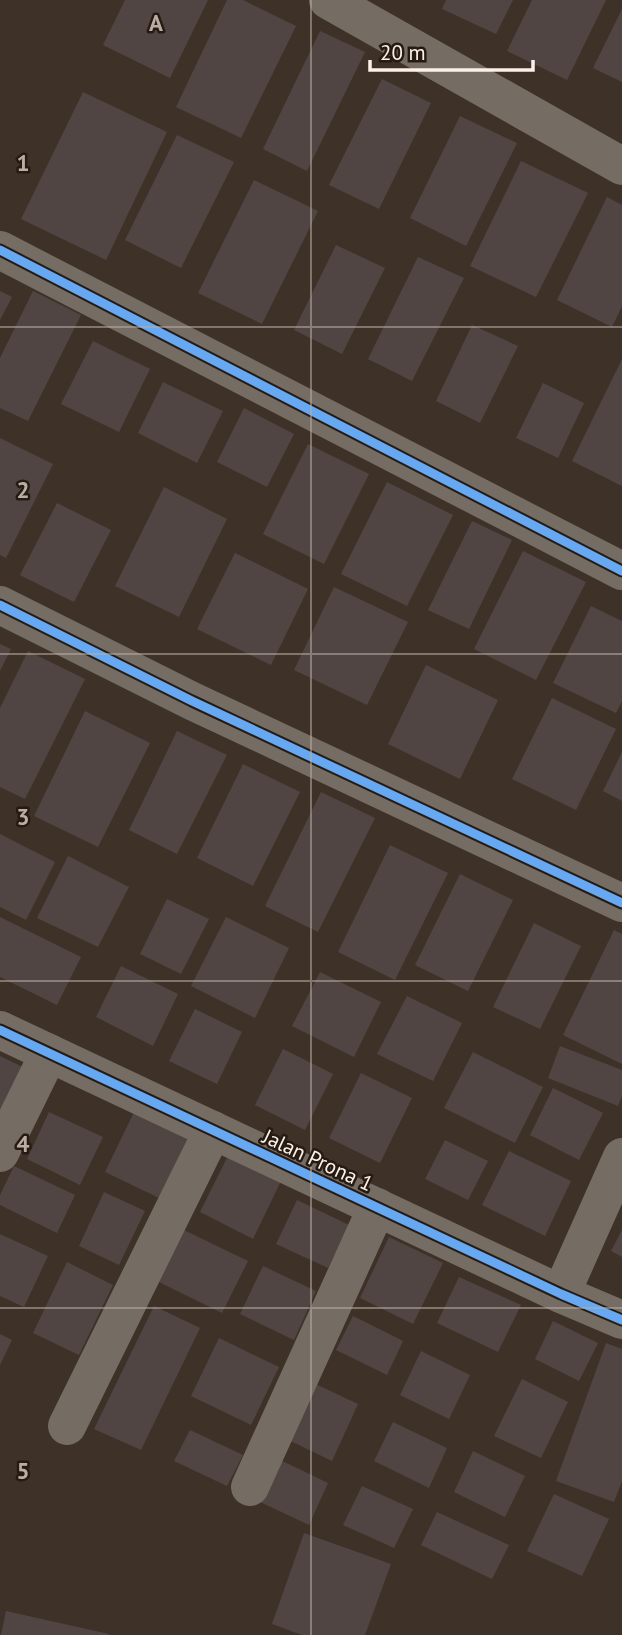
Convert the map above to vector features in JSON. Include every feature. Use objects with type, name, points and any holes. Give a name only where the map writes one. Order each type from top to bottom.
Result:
[{"type":"street","points":[[328,0],[622,166]]},
{"type":"street","points":[[0,250],[622,571]]},
{"type":"street","points":[[0,605],[192,701],[622,903]]},
{"type":"street","name":"Jalan Prona 1","points":[[0,1030],[561,1294],[622,1320]]},
{"type":"street","points":[[0,1153],[49,1054]]},
{"type":"street","points":[[67,1426],[213,1130]]},
{"type":"street","points":[[561,1294],[622,1157]]},
{"type":"street","points":[[250,1487],[377,1207]]},
{"type":"building","points":[[125,0],[208,0],[170,78],[103,45]]},
{"type":"building","points":[[227,0],[243,0],[296,26],[241,138],[176,107]]},
{"type":"building","points":[[446,0],[513,0],[496,34],[442,9]]},
{"type":"building","points":[[532,0],[606,0],[567,80],[507,51]]},
{"type":"building","points":[[622,9],[622,82],[593,68]]},
{"type":"building","points":[[320,31],[365,52],[307,171],[263,149]]},
{"type":"building","points":[[382,79],[431,103],[379,209],[329,185]]},
{"type":"building","points":[[83,92],[167,132],[106,260],[21,219]]},
{"type":"building","points":[[460,116],[517,143],[466,246],[410,218]]},
{"type":"building","points":[[177,135],[234,162],[181,268],[125,240]]},
{"type":"building","points":[[521,161],[588,193],[536,297],[470,266]]},
{"type":"building","points":[[254,180],[318,211],[262,324],[198,293]]},
{"type":"building","points":[[607,197],[622,205],[622,306],[612,327],[557,300]]},
{"type":"building","points":[[336,245],[385,268],[342,354],[294,330]]},
{"type":"building","points":[[418,257],[464,278],[412,381],[368,359]]},
{"type":"building","points":[[0,291],[12,297],[0,320]]},
{"type":"building","points":[[33,291],[81,315],[28,421],[0,408],[0,358]]},
{"type":"building","points":[[472,325],[518,346],[480,423],[436,401]]},
{"type":"building","points":[[93,341],[150,369],[119,432],[61,404]]},
{"type":"building","points":[[622,359],[622,486],[572,461]]},
{"type":"building","points":[[163,382],[223,411],[197,463],[138,433]]},
{"type":"building","points":[[543,383],[584,403],[558,458],[516,438]]},
{"type":"building","points":[[244,408],[294,434],[267,487],[217,462]]},
{"type":"building","points":[[0,438],[53,464],[6,558],[0,555]]},
{"type":"building","points":[[308,444],[369,474],[324,564],[263,534]]},
{"type":"building","points":[[387,482],[453,515],[407,606],[341,574]]},
{"type":"building","points":[[164,487],[227,519],[179,617],[115,586]]},
{"type":"building","points":[[57,503],[111,530],[74,602],[20,575]]},
{"type":"building","points":[[472,521],[512,540],[469,629],[428,610]]},
{"type":"building","points":[[523,551],[586,582],[536,680],[474,649]]},
{"type":"building","points":[[235,553],[308,589],[271,665],[197,629]]},
{"type":"building","points":[[334,587],[408,622],[367,705],[294,670]]},
{"type":"building","points":[[591,606],[622,621],[622,701],[616,713],[553,683]]},
{"type":"building","points":[[0,644],[11,649],[0,671]]},
{"type":"building","points":[[28,651],[85,679],[25,799],[0,787],[0,708]]},
{"type":"building","points":[[426,665],[498,700],[460,779],[388,744]]},
{"type":"building","points":[[552,698],[616,729],[576,810],[512,779]]},
{"type":"building","points":[[85,711],[150,743],[98,847],[34,816]]},
{"type":"building","points":[[177,731],[227,755],[177,854],[129,830]]},
{"type":"building","points":[[622,752],[622,801],[603,791]]},
{"type":"building","points":[[243,764],[300,792],[253,886],[197,858]]},
{"type":"building","points":[[321,792],[375,818],[318,932],[265,906]]},
{"type":"building","points":[[0,834],[55,862],[26,920],[0,907]]},
{"type":"building","points":[[390,845],[448,873],[395,980],[338,952]]},
{"type":"building","points":[[68,856],[129,887],[98,947],[37,918]]},
{"type":"building","points":[[460,874],[513,900],[468,991],[415,965]]},
{"type":"building","points":[[167,899],[209,919],[181,974],[140,954]]},
{"type":"building","points":[[0,917],[81,957],[57,1005],[0,977]]},
{"type":"building","points":[[226,917],[289,948],[255,1018],[191,986]]},
{"type":"building","points":[[534,923],[581,946],[540,1029],[493,1007]]},
{"type":"building","points":[[614,930],[622,934],[622,1064],[563,1035]]},
{"type":"building","points":[[121,966],[178,994],[153,1046],[96,1017]]},
{"type":"building","points":[[320,972],[381,1002],[354,1057],[292,1026]]},
{"type":"building","points":[[407,996],[462,1023],[433,1081],[377,1054]]},
{"type":"building","points":[[195,1009],[242,1032],[217,1084],[169,1061]]},
{"type":"building","points":[[560,1046],[622,1070],[622,1096],[618,1106],[548,1078]]},
{"type":"building","points":[[283,1049],[333,1074],[305,1130],[255,1105]]},
{"type":"building","points":[[473,1052],[543,1087],[515,1143],[444,1108]]},
{"type":"building","points":[[0,1056],[25,1068],[0,1120]]},
{"type":"building","points":[[361,1073],[412,1098],[380,1163],[329,1138]]},
{"type":"building","points":[[553,1088],[603,1113],[579,1160],[530,1135]]},
{"type":"building","points":[[135,1110],[189,1135],[159,1198],[105,1172]]},
{"type":"building","points":[[49,1112],[103,1137],[80,1185],[27,1159]]},
{"type":"building","points":[[445,1140],[488,1161],[468,1200],[425,1179]]},
{"type":"building","points":[[509,1151],[571,1181],[545,1236],[482,1205]]},
{"type":"building","points":[[228,1156],[281,1181],[253,1239],[200,1212]]},
{"type":"building","points":[[14,1166],[75,1195],[57,1233],[0,1205],[0,1195]]},
{"type":"building","points":[[104,1192],[145,1211],[119,1265],[79,1246]]},
{"type":"building","points":[[297,1200],[349,1225],[328,1268],[276,1244]]},
{"type":"building","points":[[184,1230],[248,1261],[222,1313],[159,1282]]},
{"type":"building","points":[[622,1230],[622,1257],[611,1251]]},
{"type":"building","points":[[0,1234],[48,1256],[24,1307],[0,1296]]},
{"type":"building","points":[[389,1237],[443,1263],[413,1324],[360,1298]]},
{"type":"building","points":[[67,1262],[113,1285],[79,1355],[33,1333]]},
{"type":"building","points":[[263,1266],[316,1291],[294,1340],[240,1314]]},
{"type":"building","points":[[459,1277],[521,1305],[498,1352],[437,1323]]},
{"type":"building","points":[[154,1306],[200,1328],[141,1450],[94,1429]]},
{"type":"building","points":[[353,1316],[403,1341],[387,1375],[336,1350]]},
{"type":"building","points":[[553,1321],[598,1343],[579,1381],[535,1359]]},
{"type":"building","points":[[0,1334],[12,1340],[0,1365]]},
{"type":"building","points":[[219,1338],[279,1367],[251,1425],[191,1396]]},
{"type":"building","points":[[606,1343],[622,1349],[622,1481],[614,1502],[556,1481]]},
{"type":"building","points":[[421,1351],[470,1375],[449,1419],[400,1395]]},
{"type":"building","points":[[522,1379],[568,1402],[541,1458],[494,1436]]},
{"type":"building","points":[[307,1380],[358,1404],[332,1461],[280,1436]]},
{"type":"building","points":[[393,1422],[447,1448],[429,1488],[374,1461]]},
{"type":"building","points":[[190,1430],[243,1455],[227,1486],[174,1461]]},
{"type":"building","points":[[473,1451],[525,1476],[505,1517],[454,1492]]},
{"type":"building","points":[[276,1458],[328,1483],[309,1525],[256,1500]]},
{"type":"building","points":[[362,1486],[413,1509],[394,1548],[343,1525]]},
{"type":"building","points":[[554,1494],[609,1519],[582,1576],[527,1551]]},
{"type":"building","points":[[437,1512],[509,1545],[492,1579],[421,1545]]},
{"type":"building","points":[[304,1533],[391,1564],[365,1635],[302,1635],[272,1624]]},
{"type":"building","points":[[6,1611],[109,1634],[109,1635],[1,1635]]},
{"type":"cycle path","points":[[0,250],[622,571]]},
{"type":"cycle path","points":[[0,605],[192,701],[622,903]]},
{"type":"cycle path","points":[[0,1030],[561,1294],[622,1320]]}]
